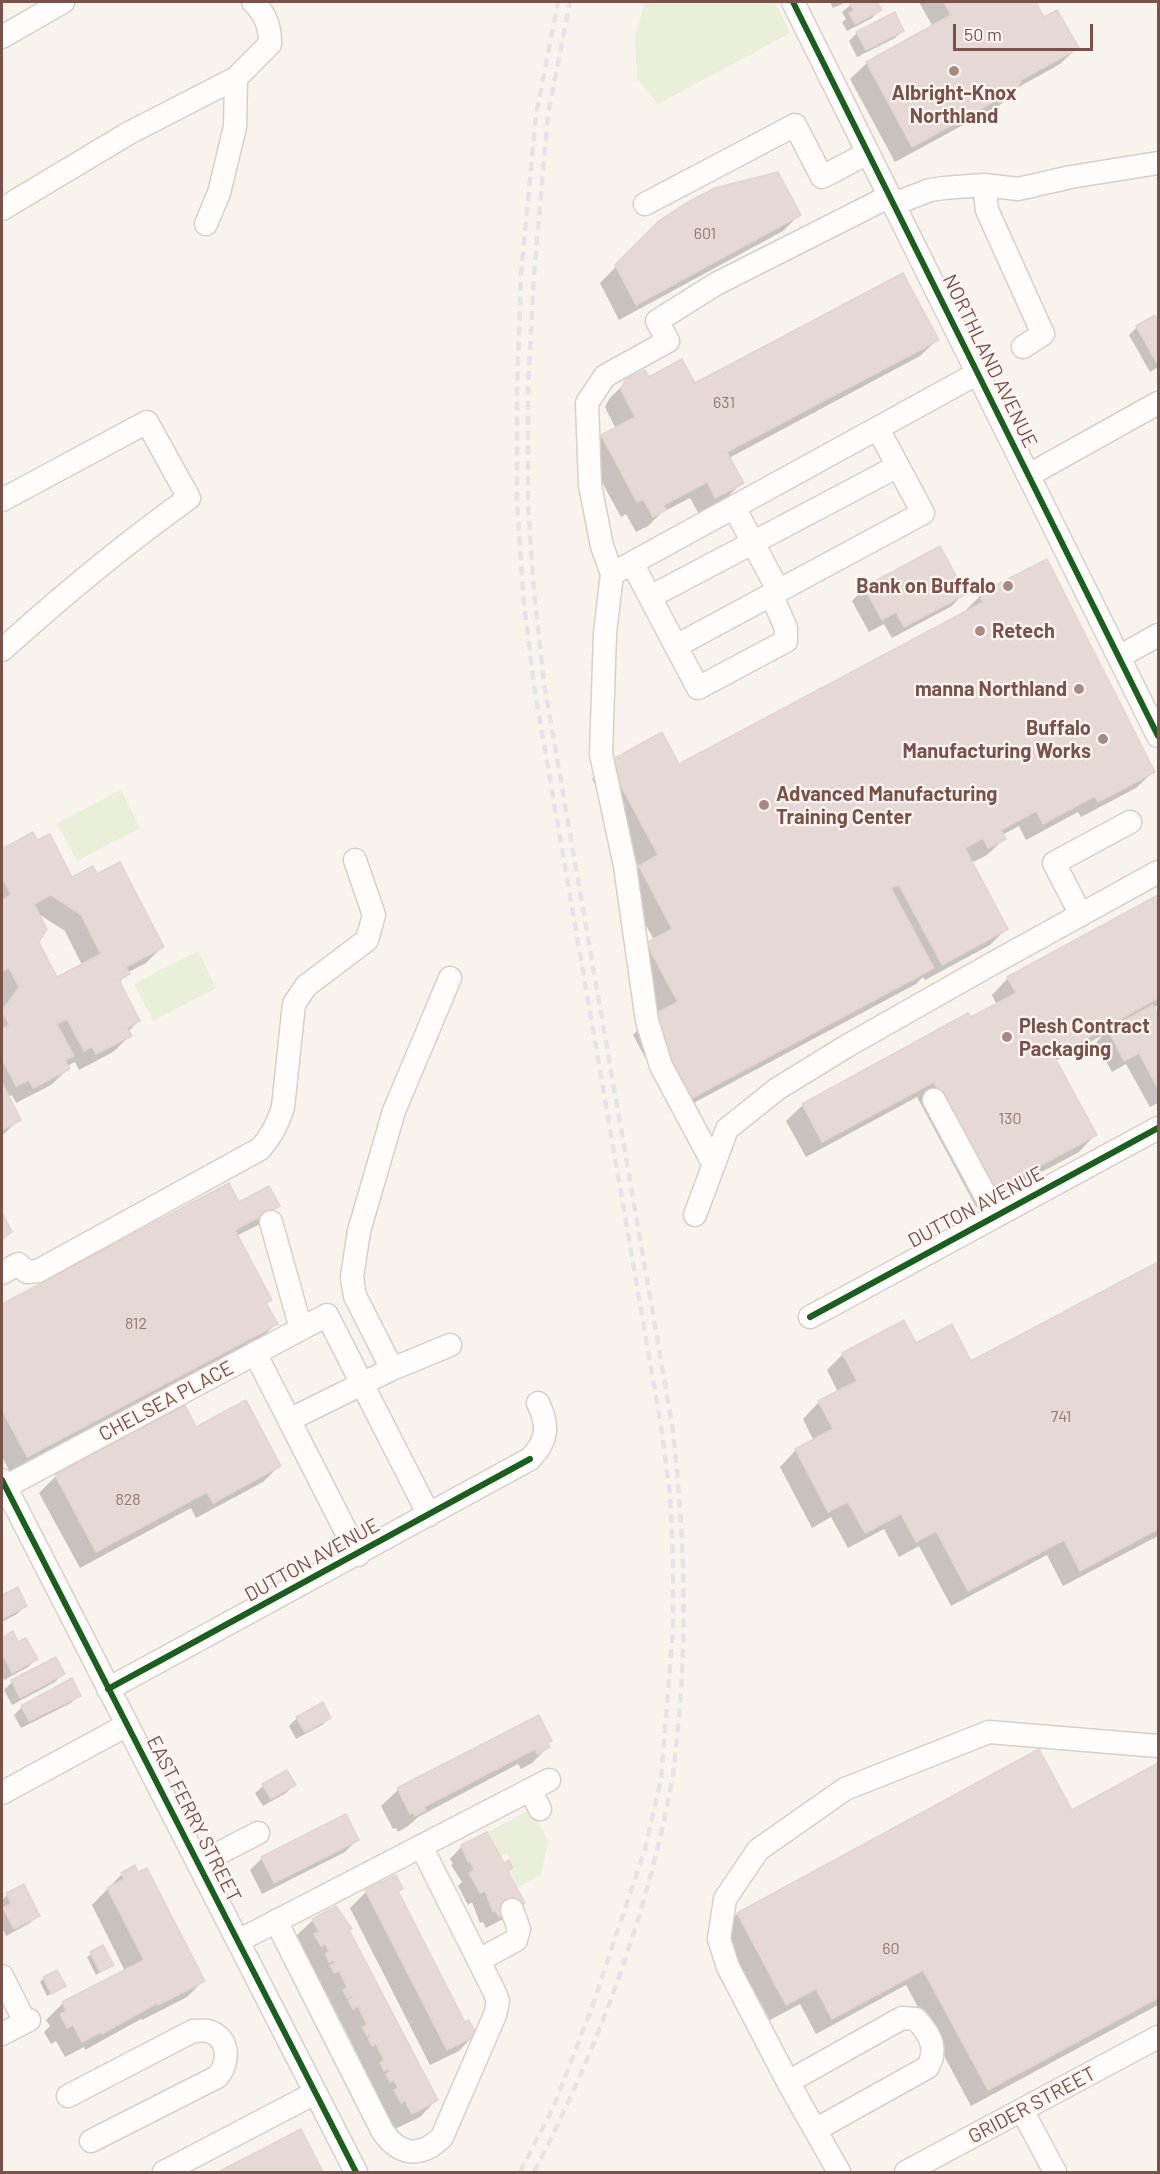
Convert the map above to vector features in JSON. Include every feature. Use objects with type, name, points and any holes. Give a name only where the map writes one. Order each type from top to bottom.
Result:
[{"type":"street","points":[[2,37],[63,2]]},
{"type":"street","points":[[2,209],[129,133],[236,78],[270,44],[270,26],[262,11],[253,2]]},
{"type":"street","name":"NORTHLAND AVENUE","points":[[793,2],[1158,736]]},
{"type":"street","points":[[206,224],[219,193],[235,127],[236,78]]},
{"type":"street","points":[[645,204],[795,125],[822,177],[868,153]]},
{"type":"street","points":[[714,1166],[661,1066],[647,1021],[625,866],[601,754],[605,633],[612,574],[602,546],[590,485],[587,403],[605,376],[668,341],[657,321],[716,284],[892,200],[930,190],[984,185],[1017,189],[1071,177],[1158,164]]},
{"type":"street","points":[[984,185],[987,210],[1043,334],[1023,346]]},
{"type":"street","points":[[612,574],[978,373]]},
{"type":"street","points":[[1029,475],[1158,403]]},
{"type":"street","points":[[2,500],[147,422],[189,498],[123,546],[2,650]]},
{"type":"street","points":[[676,646],[923,513],[878,429]]},
{"type":"street","points":[[650,597],[898,466]]},
{"type":"street","points":[[632,563],[698,688],[786,641],[786,628],[775,592],[753,542],[734,507]]},
{"type":"street","points":[[1119,657],[1158,635]]},
{"type":"street","points":[[1081,915],[1054,863],[1130,822]]},
{"type":"street","points":[[2,1273],[18,1264],[27,1272],[38,1271],[260,1149],[271,1138],[279,1123],[283,1107],[294,1004],[306,986],[367,940],[374,915],[356,860]]},
{"type":"street","points":[[694,1215],[727,1129],[777,1089],[846,1046],[1158,872]]},
{"type":"street","points":[[392,1369],[355,1296],[352,1277],[359,1231],[394,1111],[450,978]]},
{"type":"street","points":[[934,1100],[996,1215]]},
{"type":"street","name":"DUTTON AVENUE","points":[[810,1317],[1158,1128]]},
{"type":"street","points":[[271,1222],[301,1329]]},
{"type":"street","name":"CHELSEA PLACE","points":[[3,1484],[327,1315],[362,1383]]},
{"type":"street","points":[[289,1420],[392,1369],[450,1345]]},
{"type":"street","points":[[255,1353],[358,1555]]},
{"type":"street","points":[[362,1383],[429,1515]]},
{"type":"street","name":"DUTTON AVENUE","points":[[108,1689],[358,1555],[530,1459],[542,1447],[545,1432],[544,1417],[538,1403]]},
{"type":"street","name":"EAST FERRY STREET","points":[[3,1484],[356,2172]]},
{"type":"street","points":[[2,1793],[127,1725]]},
{"type":"street","points":[[839,2172],[788,2082],[728,1967],[719,1939],[725,1899],[758,1850],[845,1789],[989,1732],[1158,1746]]},
{"type":"street","points":[[238,1941],[421,1846],[539,1793]]},
{"type":"street","points":[[198,1864],[258,1833]]},
{"type":"street","points":[[276,1921],[383,2132],[391,2143],[400,2149],[423,2150],[433,2145],[442,2137],[495,2015],[498,2001],[421,1846]]},
{"type":"street","points":[[479,1960],[516,1940],[519,1929],[512,1910]]},
{"type":"street","points":[[2,2034],[27,2021],[6,1984]]},
{"type":"street","points":[[788,2082],[902,2018],[916,2019],[922,2026],[934,2052],[928,2067],[815,2130]]},
{"type":"street","points":[[68,2096],[193,2031],[209,2031],[224,2045],[227,2056],[225,2069],[217,2077],[91,2141]]},
{"type":"street","name":"GRIDER STREET","points":[[906,2172],[1158,2037]]},
{"type":"street","points":[[164,2172],[315,2093]]},
{"type":"street","points":[[1022,2110],[1055,2172]]},
{"type":"green space","points":[[645,2],[775,2],[790,33],[658,104],[637,79],[635,37]]},
{"type":"green space","points":[[121,790],[140,828],[77,861],[57,823]]},
{"type":"green space","points":[[198,951],[216,988],[153,1021],[134,984]]},
{"type":"green space","points":[[531,1809],[548,1841],[541,1875],[518,1887],[510,1872],[515,1869],[507,1854],[501,1856],[488,1832]]},
{"type":"building","points":[[849,2],[877,2],[882,10],[855,24],[849,13],[854,11]]},
{"type":"building","name":"Albright-Knox Northland","points":[[944,2],[1036,2],[1044,17],[1057,10],[1079,48],[1021,80],[1018,88],[912,147],[866,62],[951,15]]},
{"type":"building","points":[[895,12],[904,31],[866,50],[856,32]]},
{"type":"building","points":[[778,172],[801,215],[636,305],[615,265],[659,221],[715,188]]},
{"type":"building","points":[[903,273],[939,340],[727,452],[744,483],[715,498],[707,482],[664,505],[666,510],[653,517],[643,499],[637,502],[601,435],[635,417],[621,390],[625,380],[645,370],[649,377],[682,359],[695,383]]},
{"type":"building","points":[[1155,315],[1158,321],[1158,365],[1136,326]]},
{"type":"building","points":[[940,546],[966,594],[904,627],[896,612],[882,620],[864,587]]},
{"type":"building","points":[[1047,559],[1155,772],[1098,802],[1095,796],[1043,824],[1036,811],[1001,830],[1006,839],[988,848],[983,838],[965,848],[1008,929],[942,965],[899,885],[891,888],[934,968],[692,1098],[648,1017],[678,1002],[646,943],[672,929],[639,866],[658,855],[608,762],[662,732],[679,764],[983,602],[979,594]]},
{"type":"building","points":[[33,832],[37,840],[50,834],[72,877],[93,866],[97,874],[120,862],[164,947],[126,967],[130,974],[119,980],[140,1021],[127,1028],[132,1036],[96,1054],[92,1047],[84,1051],[67,1019],[57,1024],[74,1056],[65,1060],[70,1069],[33,1088],[29,1080],[16,1086],[2,1059],[2,1029],[9,1025],[2,1011],[19,987],[9,968],[2,971],[2,900],[11,895],[2,877],[2,849]],"holes":[[[51,895],[81,915],[101,954],[57,977],[39,942],[47,929],[34,904]]]},
{"type":"building","name":"Plesh Contract Packaging","points":[[1158,895],[1158,998],[1054,1056],[1097,1135],[993,1191],[934,1082],[822,1142],[802,1104],[968,1013],[971,1017],[1016,993],[1007,977]]},
{"type":"building","points":[[1153,1005],[1158,1014],[1158,1089],[1139,1053],[1124,1061],[1108,1030]]},
{"type":"building","points":[[2,1082],[21,1120],[2,1130]]},
{"type":"building","points":[[229,1183],[239,1202],[269,1186],[280,1206],[235,1230],[272,1300],[266,1303],[278,1324],[27,1457],[2,1410],[2,1304]]},
{"type":"building","points":[[2,1212],[12,1232],[2,1238]]},
{"type":"building","points":[[1158,1262],[1158,1529],[1080,1571],[1064,1540],[968,1591],[936,1531],[916,1542],[901,1514],[865,1533],[848,1502],[828,1512],[795,1449],[833,1429],[818,1401],[857,1381],[842,1353],[904,1320],[916,1343],[952,1324],[971,1361]]},
{"type":"building","points":[[246,1400],[281,1466],[213,1503],[207,1492],[96,1552],[55,1475],[185,1405],[196,1427]]},
{"type":"building","points":[[18,1587],[27,1606],[2,1619],[2,1595]]},
{"type":"building","points":[[13,1631],[18,1642],[26,1638],[38,1659],[12,1673],[2,1653],[2,1638]]},
{"type":"building","points":[[56,1657],[65,1674],[20,1698],[11,1680]]},
{"type":"building","points":[[72,1678],[81,1696],[29,1721],[21,1706]]},
{"type":"building","points":[[323,1702],[331,1718],[305,1732],[296,1717]]},
{"type":"building","points":[[539,1715],[552,1741],[548,1743],[550,1747],[537,1754],[535,1749],[424,1807],[426,1810],[415,1816],[412,1812],[410,1814],[397,1788]]},
{"type":"building","points":[[1039,1749],[1072,1810],[1158,1763],[1158,1998],[988,2090],[923,1970],[832,2019],[816,1989],[786,2005],[737,1913]]},
{"type":"building","points":[[287,1770],[296,1785],[271,1799],[262,1784]]},
{"type":"building","points":[[346,1814],[359,1840],[274,1883],[261,1857]]},
{"type":"building","points":[[487,1832],[504,1863],[509,1860],[513,1868],[508,1871],[525,1903],[499,1917],[495,1910],[493,1912],[485,1891],[480,1893],[469,1873],[474,1870],[461,1845]]},
{"type":"building","points":[[135,1865],[138,1872],[147,1868],[205,1981],[82,2042],[73,2025],[67,2028],[60,2014],[66,2011],[62,2002],[144,1960],[107,1888],[124,1879],[121,1873]]},
{"type":"building","points":[[396,1875],[403,1889],[398,1891],[465,2022],[469,2020],[477,2035],[447,2050],[365,1890]]},
{"type":"building","points":[[24,1884],[40,1916],[14,1929],[3,1908],[11,1904],[6,1893]]},
{"type":"building","points":[[336,1906],[352,1929],[349,1930],[438,2100],[412,2114],[405,2101],[401,2103],[394,2090],[398,2088],[394,2080],[390,2082],[386,2074],[390,2072],[388,2069],[384,2071],[380,2063],[384,2060],[376,2044],[372,2046],[368,2038],[370,2034],[367,2036],[362,2027],[367,2025],[358,2006],[353,2009],[348,2000],[353,1998],[352,1996],[347,1998],[343,1990],[347,1987],[339,1971],[334,1973],[330,1965],[335,1963],[333,1960],[329,1962],[325,1954],[329,1952],[325,1944],[321,1946],[314,1934],[319,1932],[312,1919]]},
{"type":"building","points":[[103,1945],[114,1965],[100,1972],[90,1952]]},
{"type":"building","points":[[57,1970],[66,1986],[51,1994],[43,1977]]},
{"type":"building","points":[[301,2129],[323,2172],[218,2172]]},
{"type":"railway","points":[[520,2172],[553,2108],[591,2010],[645,1849],[661,1779],[673,1629],[670,1494],[661,1426],[534,686],[523,594],[517,500],[517,389],[521,274],[536,115],[558,2]]},
{"type":"railway","points":[[534,2172],[579,2079],[599,2031],[649,1882],[674,1768],[681,1689],[684,1614],[682,1538],[672,1424],[544,683],[534,592],[528,502],[528,388],[534,275],[548,114],[570,2]]},
{"type":"cycle path","points":[[793,2],[1158,736]]},
{"type":"cycle path","points":[[810,1317],[1158,1128]]},
{"type":"cycle path","points":[[108,1689],[530,1459]]},
{"type":"cycle path","points":[[2,1480],[356,2172]]},
{"type":"place","name":"Albright-Knox Northland","points":[[954,71]]},
{"type":"place","name":"Bank on Buffalo","points":[[1008,586]]},
{"type":"place","name":"Retech","points":[[980,631]]},
{"type":"place","name":"manna Northland","points":[[1079,689]]},
{"type":"place","name":"Buffalo Manufacturing Works","points":[[1103,739]]},
{"type":"place","name":"Advanced Manufacturing Training Center","points":[[764,805]]},
{"type":"place","name":"Plesh Contract Packaging","points":[[1007,1037]]}]
